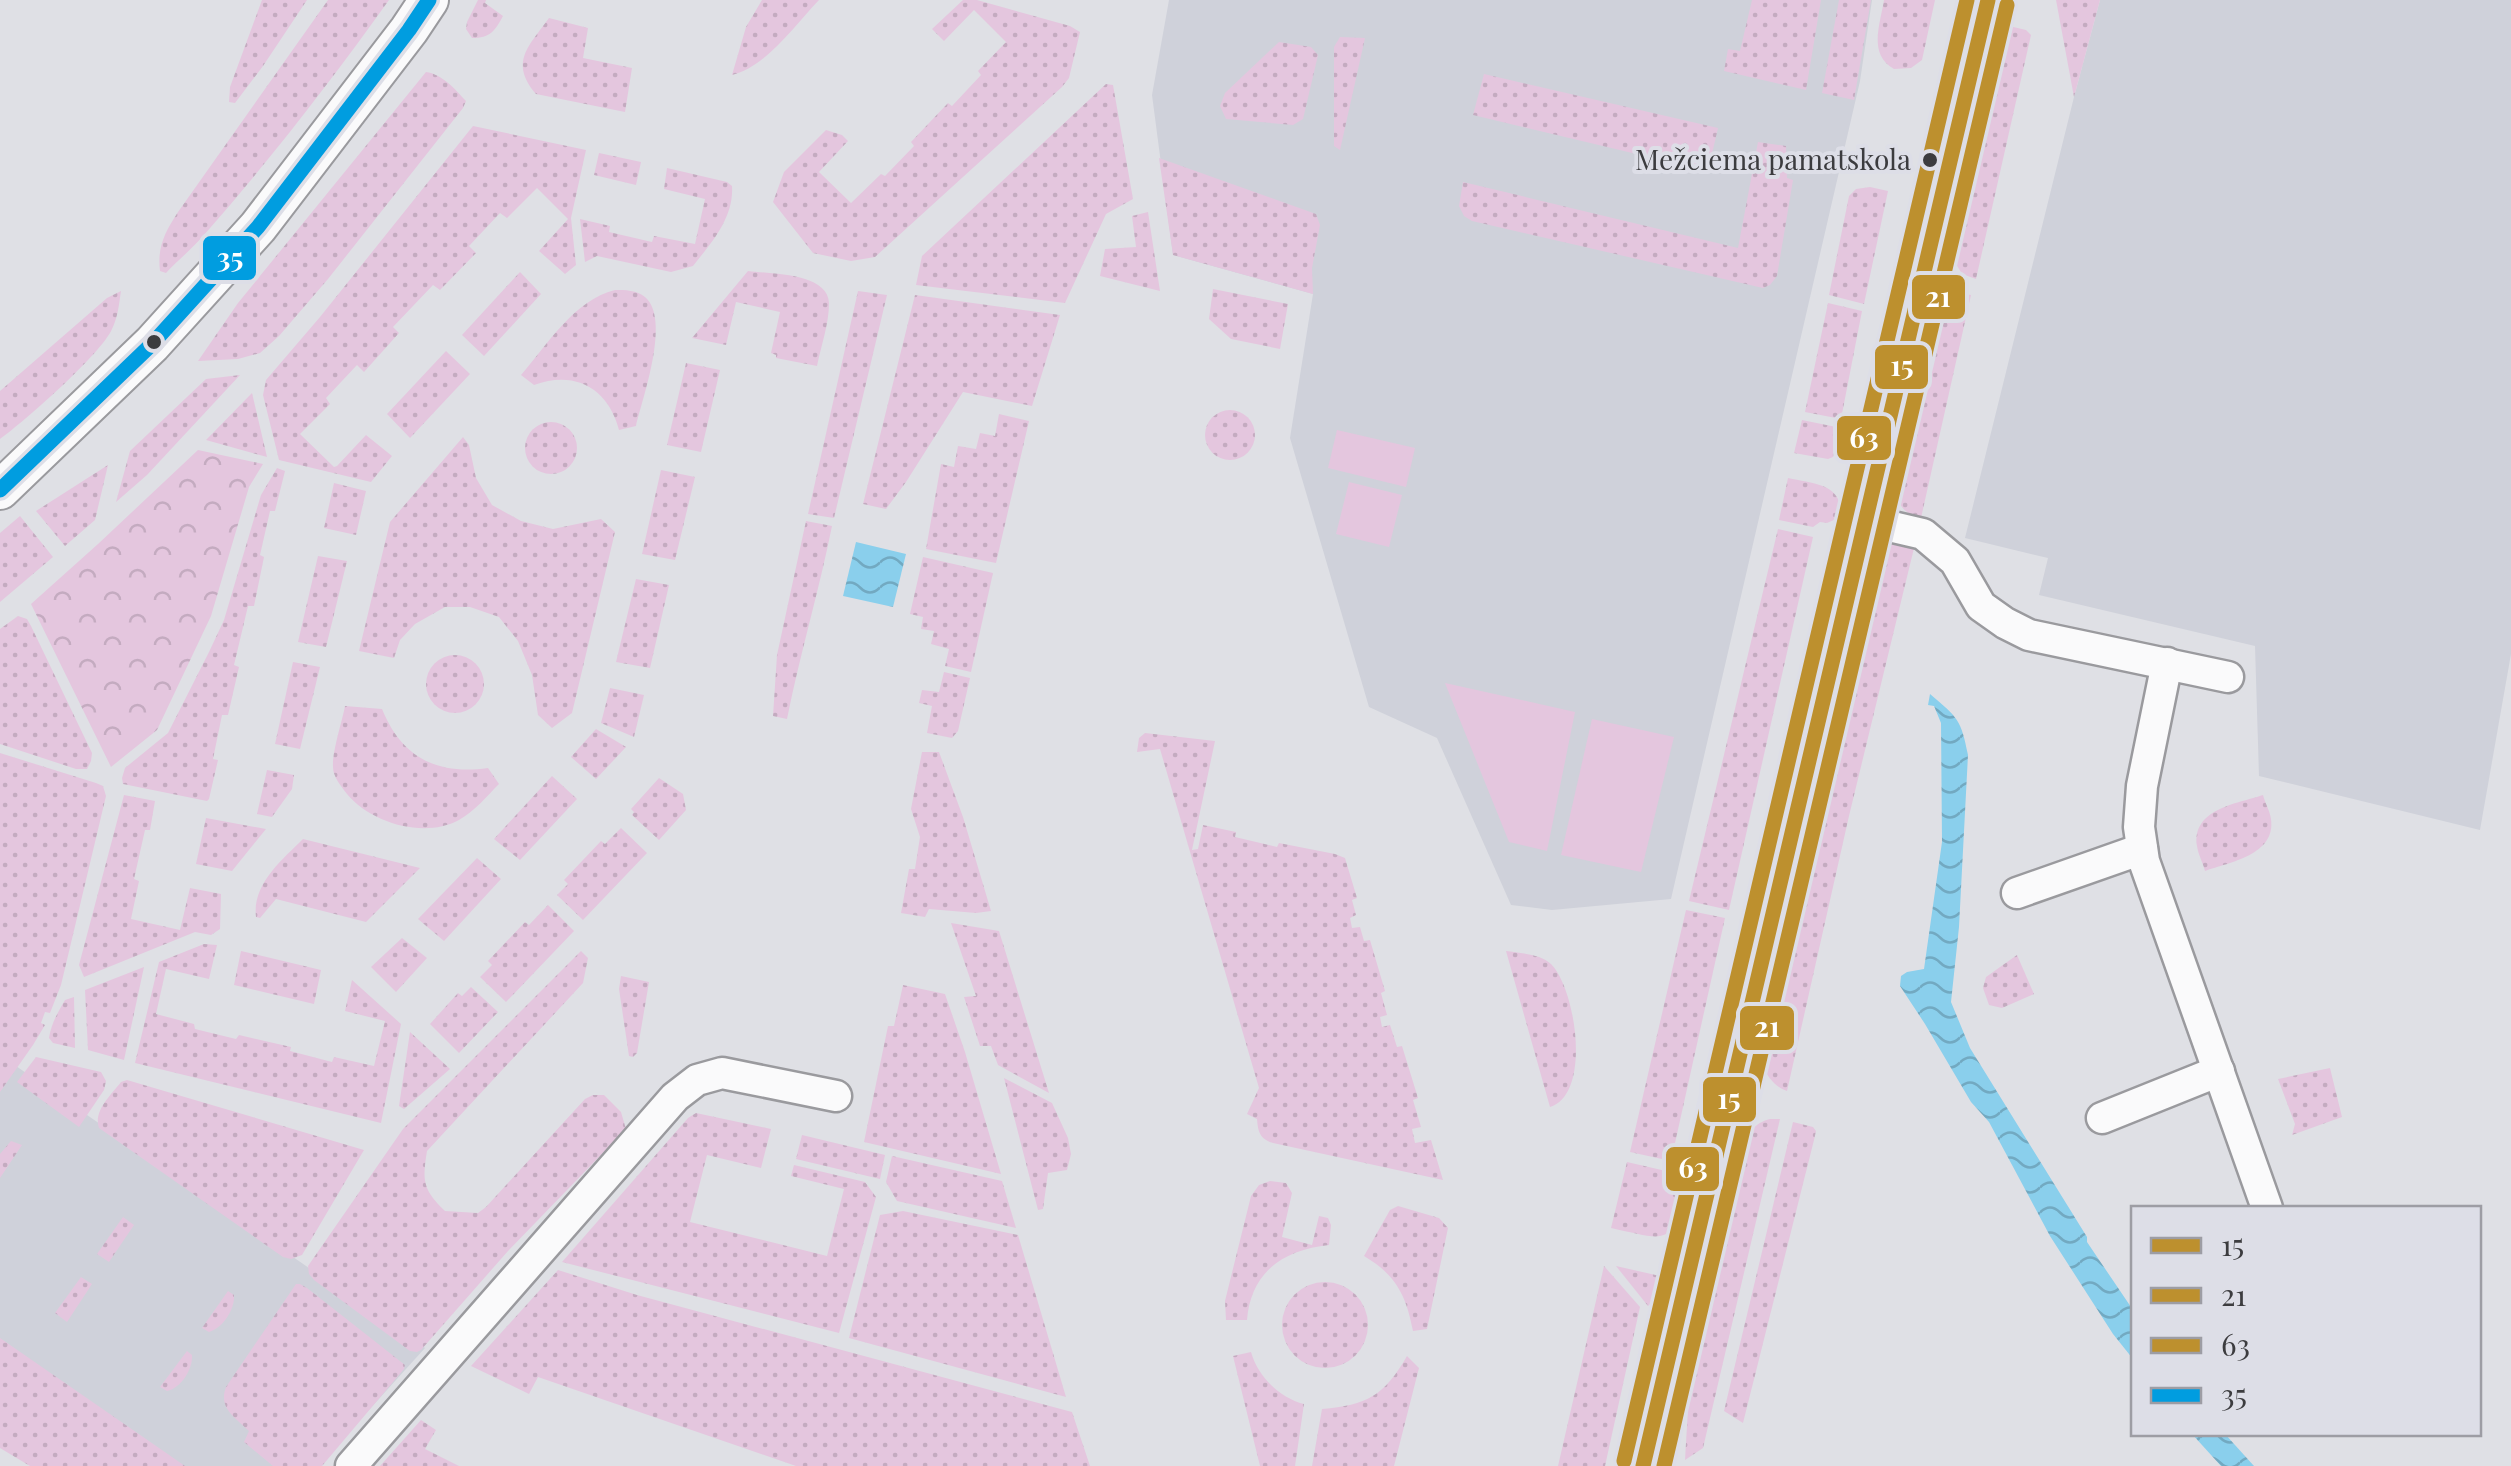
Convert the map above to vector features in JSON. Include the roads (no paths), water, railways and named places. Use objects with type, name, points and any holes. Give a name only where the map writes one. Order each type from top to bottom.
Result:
[{"type":"street","points":[[0,490],[152,344],[258,227],[429,0]]},
{"type":"street","points":[[1643,1466],[1988,0]]},
{"type":"street","points":[[1867,521],[1923,534],[1955,561],[1982,606],[2029,636],[2228,678]]},
{"type":"street","points":[[2167,663],[2142,786],[2142,849],[2266,1206]]},
{"type":"street","points":[[2017,893],[2142,849]]},
{"type":"street","points":[[2102,1118],[2219,1071]]},
{"type":"street","points":[[351,1466],[675,1096],[697,1080],[722,1073],[836,1096]]},
{"type":"water","points":[[856,542],[906,554],[893,607],[843,596]]},
{"type":"water","points":[[1930,694],[1957,720],[1968,755],[1951,1002],[1970,1048],[2087,1242],[2131,1307],[2131,1356],[2050,1236],[1989,1122],[1971,1102],[1900,986],[1901,976],[1924,969],[1942,842],[1941,723],[1934,706],[1928,705]]},
{"type":"water","points":[[2194,1436],[2227,1436],[2254,1466],[2221,1466]]},
{"type":"place","name":"Mežciema pamatskola","points":[[1930,160]]}]
